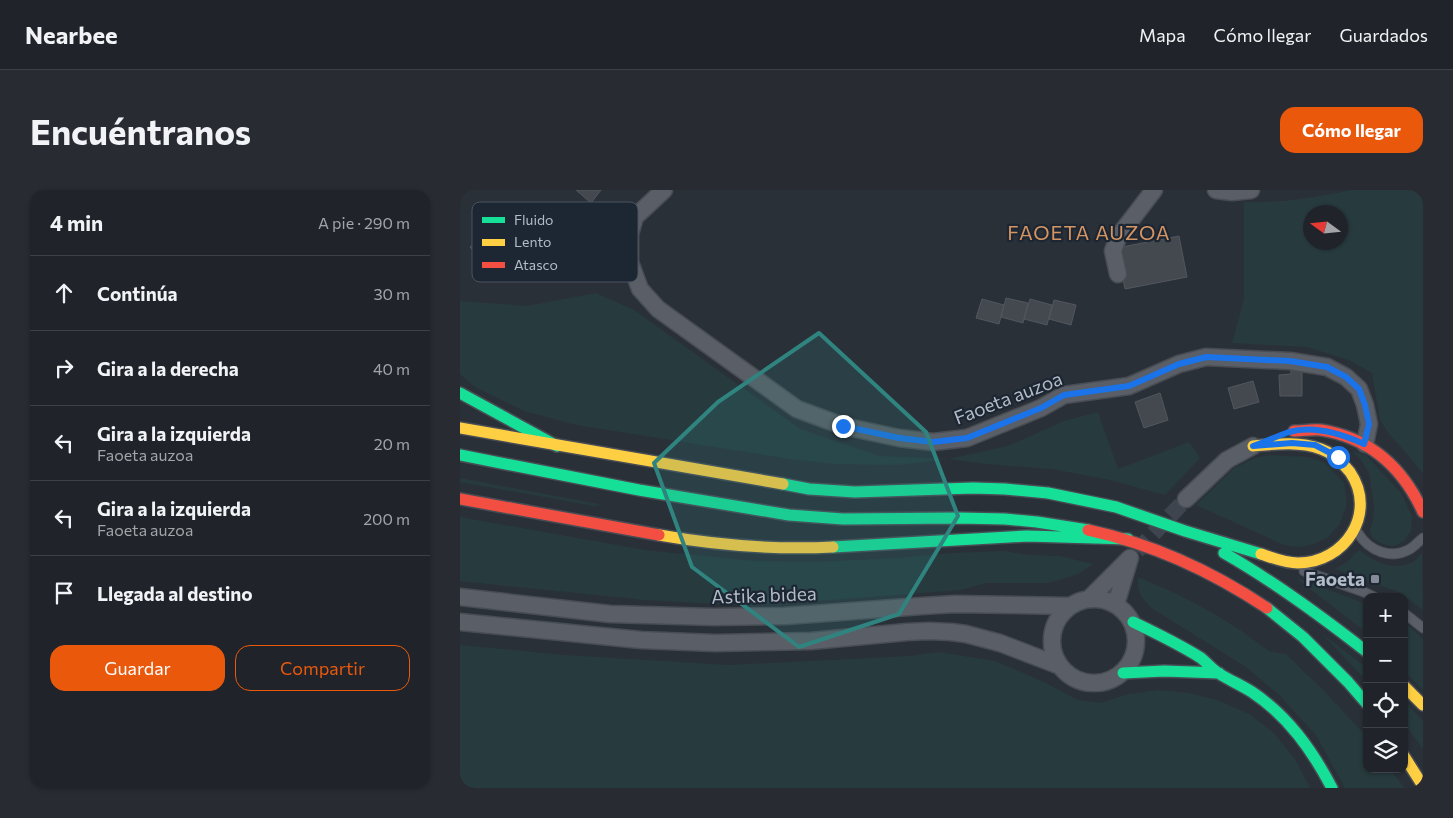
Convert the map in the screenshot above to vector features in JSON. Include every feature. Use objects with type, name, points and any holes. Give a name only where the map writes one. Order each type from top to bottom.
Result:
[{"type":"main road","points":[[460,393],[558,446]]},
{"type":"main road","points":[[460,428],[810,489],[854,492],[990,488],[1044,493],[1109,505],[1185,531],[1297,563],[1315,560],[1334,552],[1348,540],[1355,528],[1360,505],[1358,486],[1350,471],[1338,457],[1315,445],[1292,443],[1253,446]]},
{"type":"main road","points":[[1253,446],[1290,432],[1320,430],[1350,437],[1381,454],[1397,469],[1412,488],[1423,512]]},
{"type":"main road","points":[[460,455],[778,514],[860,519],[971,517],[1008,519],[1078,528],[1128,540],[1195,566],[1277,614],[1350,684],[1363,699]]},
{"type":"main road","points":[[460,499],[679,538],[760,546],[807,548],[1027,536],[1128,540]]},
{"type":"main road","points":[[1185,531],[1249,567],[1305,604],[1363,649]]},
{"type":"main road","points":[[1132,622],[1202,659],[1219,673],[1273,707],[1307,744],[1321,765],[1332,788]]},
{"type":"main road","points":[[1123,672],[1219,673]]},
{"type":"main road","points":[[1408,690],[1423,705]]},
{"type":"main road","points":[[1408,762],[1423,786]]},
{"type":"street","name":"Faoeta auzoa","points":[[638,214],[664,190]]},
{"type":"street","points":[[1118,274],[1113,251],[1118,237],[1154,190]]},
{"type":"street","points":[[1216,190],[1232,192],[1251,190]]},
{"type":"street","name":"Faoeta auzoa","points":[[637,282],[640,289],[658,309],[797,409],[843,426],[899,438],[933,442],[967,438],[1041,408],[1064,395],[1129,386],[1179,364],[1206,357],[1290,361],[1327,367],[1346,377],[1359,389],[1365,405],[1369,424],[1364,444]]},
{"type":"street","points":[[1186,499],[1227,460],[1253,446]]},
{"type":"street","points":[[1088,599],[1130,558],[1116,604]]},
{"type":"street","name":"Astika bidea","points":[[460,597],[610,614],[714,617],[785,616],[956,604],[1071,606]]},
{"type":"street","points":[[1088,599],[1103,599],[1116,604],[1126,612],[1132,622],[1136,635],[1136,648],[1132,660],[1123,672],[1114,679],[1101,683],[1088,683],[1075,679],[1060,666],[1053,649],[1052,637],[1055,624],[1062,614],[1079,601],[1088,599]]},
{"type":"street","points":[[460,622],[641,640],[715,643],[812,641],[914,632],[951,632],[1000,643],[1060,666]]},
{"type":"lane","points":[[1355,528],[1361,539],[1378,552],[1395,554],[1412,548],[1423,538]]},
{"type":"lane","points":[[1278,559],[1304,571],[1366,593]]},
{"type":"lane","points":[[1408,616],[1423,628]]},
{"type":"highlighted area","points":[[819,333],[926,432],[958,516],[899,614],[799,647],[692,567],[654,463],[718,402]]},
{"type":"green space","points":[[1351,190],[1423,190],[1423,474],[1389,434],[1380,420],[1372,373],[1349,360],[1307,347],[1232,343],[1244,299],[1244,202],[1311,198]]},
{"type":"green space","points":[[596,293],[634,310],[800,429],[879,456],[948,459],[898,465],[835,464],[790,459],[576,425],[524,411],[475,387],[460,374],[460,301],[527,306]]},
{"type":"green space","points":[[1098,412],[1118,469],[1189,442],[1200,458],[1165,495],[1110,480],[1052,469],[948,459],[1008,446],[1064,421]]},
{"type":"green space","points":[[1352,451],[1366,455],[1401,493],[1412,516],[1411,531],[1404,541],[1397,545],[1391,546],[1380,543],[1372,537],[1370,530],[1374,506],[1369,473],[1361,460]]},
{"type":"green space","points":[[1270,455],[1308,457],[1324,462],[1344,483],[1347,504],[1340,524],[1327,538],[1314,544],[1299,547],[1284,545],[1196,505],[1234,468],[1255,458]]},
{"type":"green space","points":[[460,478],[604,505],[594,506],[460,482]]},
{"type":"green space","points":[[460,517],[645,550],[755,561],[815,562],[1004,551],[1029,555],[1060,556],[1093,564],[1078,574],[1046,583],[986,583],[961,590],[818,601],[735,605],[645,600],[460,581]]},
{"type":"green space","points":[[1359,550],[1378,562],[1392,566],[1406,565],[1413,562],[1422,553],[1423,610],[1408,598],[1408,593],[1401,593],[1335,569],[1347,562]]},
{"type":"green space","points":[[1138,577],[1177,594],[1213,613],[1269,651],[1286,654],[1363,733],[1363,773],[1393,773],[1404,788],[1345,788],[1316,735],[1279,695],[1246,667],[1153,609],[1145,601],[1138,587]]},
{"type":"green space","points":[[1296,578],[1363,603],[1363,630]]},
{"type":"green space","points":[[1408,626],[1423,640],[1423,690],[1408,675]]},
{"type":"green space","points":[[1321,633],[1363,665],[1363,677]]},
{"type":"green space","points":[[460,645],[564,655],[730,665],[909,656],[939,652],[995,661],[1044,682],[1078,700],[1101,703],[1128,694],[1159,690],[1188,693],[1217,700],[1249,714],[1274,733],[1295,759],[1310,788],[460,788]]},
{"type":"green space","points":[[1408,705],[1423,721],[1423,749],[1408,728]]},
{"type":"building","points":[[576,190],[601,190],[590,202]]},
{"type":"building","points":[[1179,236],[1187,277],[1125,289],[1117,248]]},
{"type":"building","points":[[1006,298],[1028,303],[1023,323],[1001,317]]},
{"type":"building","points":[[982,299],[1004,305],[999,324],[976,318]]},
{"type":"building","points":[[1030,299],[1052,305],[1047,325],[1024,319]]},
{"type":"building","points":[[1054,300],[1076,305],[1071,325],[1049,319]]},
{"type":"building","points":[[1291,367],[1302,367],[1302,396],[1280,396],[1279,375],[1291,374]]},
{"type":"building","points":[[1253,381],[1259,402],[1234,409],[1228,388]]},
{"type":"building","points":[[1160,393],[1168,420],[1144,428],[1135,402]]},
{"type":"tunnel","points":[[1137,551],[1186,499]]},
{"type":"traffic: fast","points":[[460,393],[557,446]]},
{"type":"traffic: fast","points":[[460,455],[639,490],[789,515],[843,519],[1005,519],[1088,530]]},
{"type":"traffic: fast","points":[[783,484],[809,489],[855,492],[973,488],[1048,493],[1116,507],[1185,531],[1261,554]]},
{"type":"traffic: fast","points":[[833,547],[1027,536],[1128,539]]},
{"type":"traffic: fast","points":[[1224,553],[1297,600],[1363,649]]},
{"type":"traffic: fast","points":[[1267,608],[1303,637],[1363,699]]},
{"type":"traffic: fast","points":[[1133,622],[1193,653],[1218,673],[1248,689],[1265,701],[1298,735],[1316,760],[1332,788]]},
{"type":"traffic: fast","points":[[1123,673],[1164,671],[1219,673]]},
{"type":"traffic: slow","points":[[460,428],[783,484]]},
{"type":"traffic: slow","points":[[1253,446],[1296,444],[1313,446],[1329,453],[1350,472],[1358,488],[1360,504],[1358,519],[1352,533],[1330,555],[1315,561],[1293,563],[1261,554]]},
{"type":"traffic: slow","points":[[659,535],[702,542],[746,546],[789,548],[833,547]]},
{"type":"traffic: slow","points":[[1408,690],[1423,705]]},
{"type":"traffic: slow","points":[[1408,762],[1423,786]]},
{"type":"traffic: jam","points":[[1294,431],[1321,430],[1339,434],[1370,448],[1395,469],[1406,482],[1423,512]]},
{"type":"traffic: jam","points":[[460,499],[659,535]]},
{"type":"traffic: jam","points":[[1088,530],[1136,543],[1182,561],[1204,571],[1267,608]]},
{"type":"place","name":"Faoeta","points":[[1375,579]]},
{"type":"district","name":"FAOETA AUZOA","points":[[1089,233]]},
{"type":"route","points":[[843,426],[899,438],[933,442],[967,438],[1041,408],[1064,395],[1129,386],[1179,364],[1206,357],[1290,361],[1327,367],[1346,377],[1359,389],[1369,424],[1364,444],[1350,437],[1320,430],[1290,432],[1253,446],[1292,443],[1315,445],[1338,457]]}]
